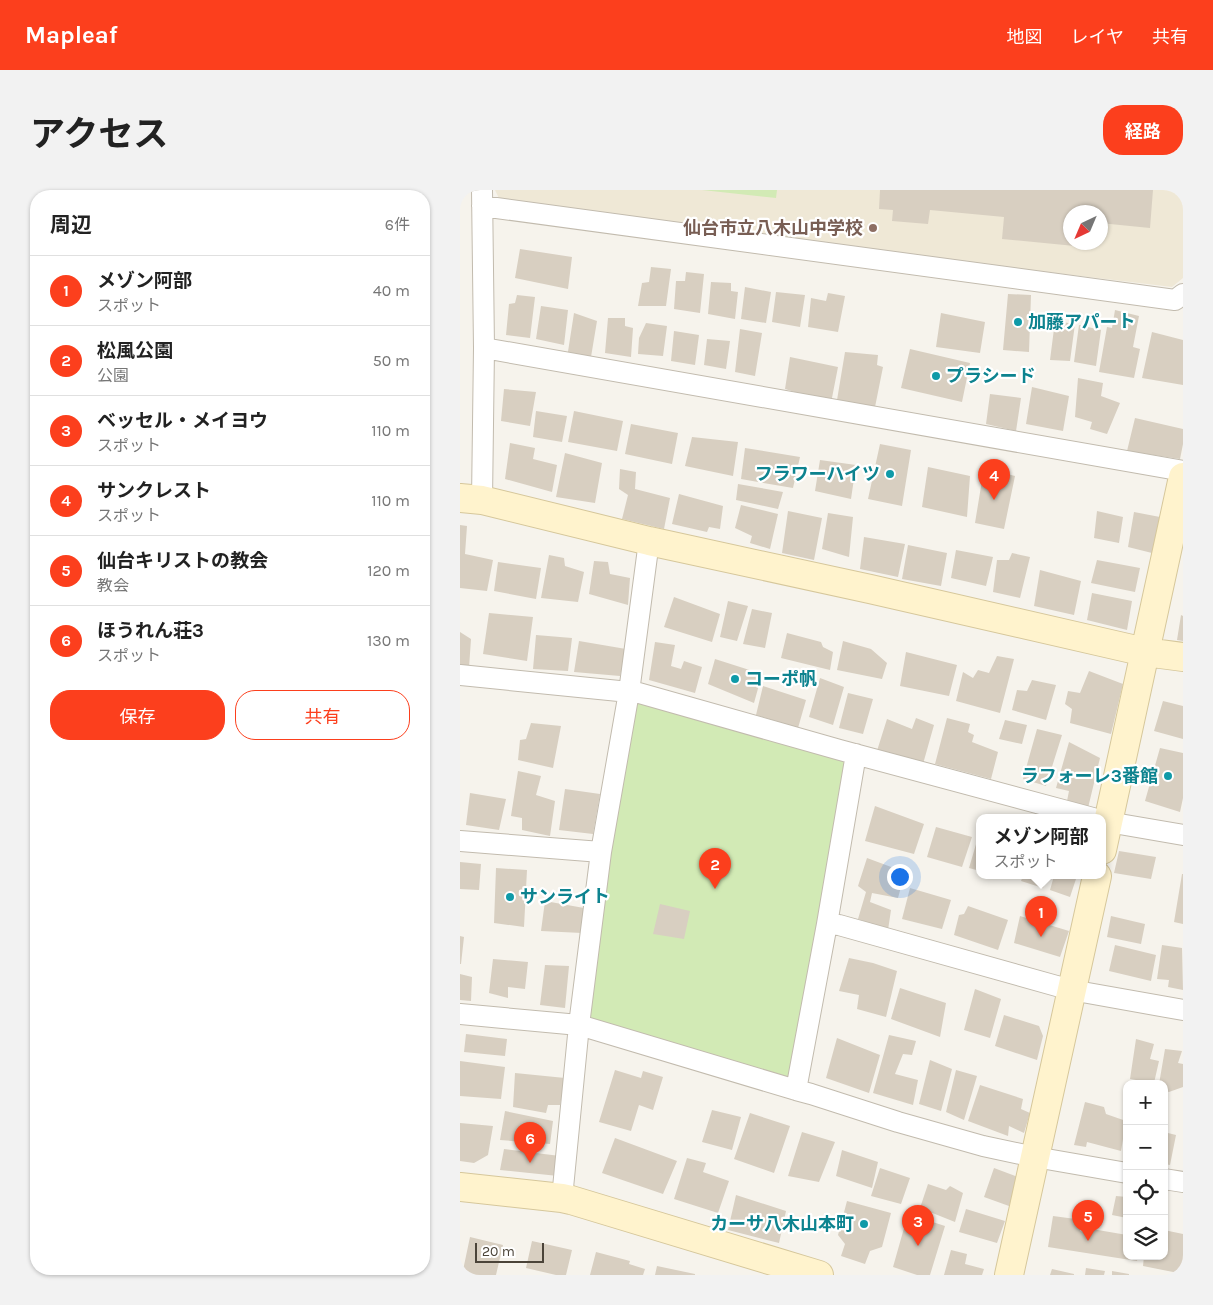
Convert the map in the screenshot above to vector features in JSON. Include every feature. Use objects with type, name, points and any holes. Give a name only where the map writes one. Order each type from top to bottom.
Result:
[{"type":"street","points":[[1183,294],[1175,300],[482,198],[484,348],[471,499],[649,541],[1145,652],[1183,657]]},
{"type":"street","points":[[484,348],[1183,471]]},
{"type":"street","points":[[1103,814],[1145,652],[1183,477]]},
{"type":"street","points":[[562,1198],[579,1025],[601,852],[629,692],[649,541]]},
{"type":"street","points":[[460,675],[639,693],[1075,814]]},
{"type":"street","points":[[796,1090],[856,754]]},
{"type":"street","points":[[1106,822],[1183,835]]},
{"type":"street","points":[[460,840],[601,852]]},
{"type":"street","points":[[1009,1275],[1095,879]]},
{"type":"street","points":[[827,924],[1071,990],[1183,1010]]},
{"type":"street","points":[[460,1014],[579,1025],[983,1146],[1123,1172]]},
{"type":"street","points":[[1168,1180],[1183,1182]]},
{"type":"street","points":[[460,1187],[562,1198],[819,1275]]},
{"type":"shaded area","name":"仙台市立八木山中学校","points":[[495,190],[1183,190],[1183,278],[1172,287],[503,207]]},
{"type":"green space","points":[[702,190],[777,190],[776,198]]},
{"type":"green space","points":[[633,699],[849,760],[791,1081],[586,1017]]},
{"type":"building","points":[[880,190],[1153,190],[1150,228],[1108,224],[1108,205],[1063,205],[1063,245],[1002,239],[1004,217],[930,210],[928,224],[892,221],[893,210],[879,209]]},
{"type":"building","points":[[520,249],[572,257],[568,289],[515,278]]},
{"type":"building","points":[[651,267],[671,269],[666,306],[638,306],[642,283],[649,282]]},
{"type":"building","points":[[686,272],[704,274],[700,313],[674,309],[676,281],[685,281]]},
{"type":"building","points":[[711,282],[731,283],[731,291],[738,292],[735,319],[708,314]]},
{"type":"building","points":[[745,287],[771,292],[766,323],[741,319]]},
{"type":"building","points":[[776,292],[805,295],[800,327],[772,322]]},
{"type":"building","points":[[828,293],[845,296],[838,332],[808,327],[811,298],[826,301]]},
{"type":"building","name":"加藤アパート","points":[[1008,294],[1031,295],[1029,352],[1003,350]]},
{"type":"building","points":[[517,295],[535,297],[530,338],[506,335],[509,304],[515,303]]},
{"type":"building","points":[[541,306],[568,310],[564,345],[536,339]]},
{"type":"building","points":[[1115,310],[1139,316],[1133,347],[1140,349],[1134,378],[1099,372],[1107,327],[1112,328]]},
{"type":"building","points":[[574,313],[597,321],[590,363],[567,358]]},
{"type":"building","points":[[941,313],[985,322],[980,353],[936,347]]},
{"type":"building","points":[[608,318],[625,318],[625,326],[633,328],[631,357],[605,353]]},
{"type":"building","points":[[1055,321],[1075,324],[1070,361],[1050,360]]},
{"type":"building","points":[[646,323],[667,326],[663,356],[638,354],[639,338]]},
{"type":"building","points":[[1079,325],[1101,330],[1096,366],[1074,362]]},
{"type":"building","points":[[740,329],[762,333],[755,376],[735,372]]},
{"type":"building","points":[[674,331],[699,335],[695,365],[671,361]]},
{"type":"building","points":[[1152,332],[1183,340],[1183,385],[1142,378]]},
{"type":"building","points":[[707,339],[730,341],[726,369],[704,365]]},
{"type":"building","name":"プラシード","points":[[910,349],[970,363],[962,402],[901,388]]},
{"type":"building","points":[[845,352],[878,355],[877,365],[883,367],[875,407],[837,400]]},
{"type":"building","points":[[790,357],[838,367],[831,403],[785,389]]},
{"type":"building","points":[[1078,378],[1103,383],[1101,396],[1120,403],[1107,434],[1090,429],[1092,422],[1075,417]]},
{"type":"building","points":[[1032,387],[1069,396],[1063,431],[1026,424]]},
{"type":"building","points":[[504,389],[536,392],[530,426],[501,421]]},
{"type":"building","points":[[990,394],[1021,398],[1016,431],[986,424]]},
{"type":"building","points":[[536,411],[567,416],[562,442],[533,437]]},
{"type":"building","points":[[574,411],[623,421],[617,451],[568,442]]},
{"type":"building","points":[[1135,418],[1183,429],[1180,459],[1127,451]]},
{"type":"building","points":[[631,424],[678,433],[672,464],[625,454]]},
{"type":"building","points":[[692,437],[738,442],[733,476],[685,466]]},
{"type":"building","points":[[510,443],[535,448],[533,459],[557,465],[552,492],[505,479]]},
{"type":"building","name":"フラワーハイツ","points":[[880,444],[911,450],[902,506],[868,499]]},
{"type":"building","points":[[745,448],[800,457],[793,488],[741,479]]},
{"type":"building","points":[[565,453],[602,463],[595,503],[556,497]]},
{"type":"building","points":[[820,460],[856,465],[851,499],[815,491]]},
{"type":"building","points":[[928,467],[970,476],[967,517],[922,507]]},
{"type":"building","points":[[984,468],[1015,476],[1004,529],[975,523]]},
{"type":"building","points":[[620,469],[636,472],[635,489],[670,498],[664,529],[622,519],[628,495],[619,489]]},
{"type":"building","points":[[738,484],[783,492],[778,509],[736,500]]},
{"type":"building","points":[[679,494],[723,506],[720,529],[709,527],[707,532],[672,524]]},
{"type":"building","points":[[741,505],[778,514],[770,549],[750,543],[752,536],[735,528]]},
{"type":"building","points":[[788,511],[822,518],[814,560],[782,553]]},
{"type":"building","points":[[1097,511],[1123,517],[1119,543],[1094,538]]},
{"type":"building","points":[[1134,512],[1160,517],[1152,553],[1128,547]]},
{"type":"building","points":[[828,513],[853,517],[849,557],[822,549]]},
{"type":"building","points":[[460,525],[467,526],[465,554],[493,560],[487,591],[460,588]]},
{"type":"building","points":[[864,537],[905,544],[898,577],[860,569]]},
{"type":"building","points":[[908,545],[947,553],[941,586],[902,579]]},
{"type":"building","points":[[956,550],[993,557],[986,586],[951,578]]},
{"type":"building","points":[[1012,553],[1030,557],[1020,598],[993,592],[997,560],[1009,560]]},
{"type":"building","points":[[549,555],[564,558],[565,566],[584,572],[578,602],[541,598]]},
{"type":"building","points":[[1097,560],[1140,568],[1135,592],[1091,583]]},
{"type":"building","points":[[594,561],[608,562],[610,574],[630,578],[628,605],[589,594]]},
{"type":"building","points":[[498,562],[541,568],[536,599],[494,591]]},
{"type":"building","points":[[1040,570],[1081,581],[1074,615],[1034,606]]},
{"type":"building","points":[[1092,593],[1132,601],[1127,630],[1087,620]]},
{"type":"building","points":[[674,597],[720,614],[712,642],[664,627]]},
{"type":"building","points":[[728,601],[748,606],[737,641],[720,637]]},
{"type":"building","points":[[752,609],[772,613],[765,648],[743,644]]},
{"type":"building","points":[[489,613],[533,617],[527,661],[483,654]]},
{"type":"building","points":[[1181,615],[1183,616],[1183,641],[1177,640]]},
{"type":"building","points":[[460,632],[471,639],[469,668],[460,667]]},
{"type":"building","points":[[787,633],[821,642],[823,647],[833,652],[830,670],[781,658]]},
{"type":"building","points":[[536,635],[572,638],[568,671],[533,669]]},
{"type":"building","points":[[579,641],[626,649],[620,676],[574,672]]},
{"type":"building","points":[[843,641],[871,649],[887,663],[882,679],[837,670]]},
{"type":"building","points":[[655,642],[675,645],[671,666],[681,669],[684,661],[702,667],[695,693],[649,680]]},
{"type":"building","points":[[906,652],[957,665],[949,696],[900,686]]},
{"type":"building","points":[[997,656],[1014,659],[1000,713],[956,701],[963,672],[973,678],[978,670],[989,673]]},
{"type":"building","name":"コーポ帆","points":[[715,659],[762,674],[754,703],[708,684]]},
{"type":"building","points":[[1089,671],[1123,684],[1111,734],[1070,723],[1072,709],[1065,704],[1068,691],[1080,693]]},
{"type":"building","points":[[820,678],[844,687],[833,725],[809,717]]},
{"type":"building","points":[[1032,680],[1056,685],[1046,720],[1012,710],[1017,690],[1027,691]]},
{"type":"building","points":[[763,686],[806,700],[798,728],[756,715]]},
{"type":"building","points":[[848,693],[873,699],[863,734],[839,728]]},
{"type":"building","points":[[1163,701],[1183,706],[1183,739],[1154,731]]},
{"type":"building","points":[[916,718],[934,725],[923,764],[876,754],[887,719],[912,729]]},
{"type":"building","points":[[947,718],[970,724],[968,732],[974,735],[972,742],[998,752],[991,779],[935,764]]},
{"type":"building","points":[[1005,720],[1027,725],[1022,744],[999,739]]},
{"type":"building","points":[[531,723],[561,726],[553,768],[518,760],[520,740],[526,739]]},
{"type":"building","points":[[1037,729],[1062,735],[1046,786],[1023,779]]},
{"type":"building","points":[[1069,742],[1100,758],[1088,808],[1067,801],[1069,791],[1056,788]]},
{"type":"building","name":"ラフォーレ3番館","points":[[1160,748],[1183,753],[1183,798],[1180,812],[1145,801]]},
{"type":"building","points":[[518,771],[541,776],[536,795],[555,801],[550,836],[522,830],[522,818],[511,816]]},
{"type":"building","points":[[565,789],[600,794],[593,834],[559,830]]},
{"type":"building","points":[[470,793],[506,799],[499,830],[466,825]]},
{"type":"building","points":[[875,806],[924,824],[914,854],[865,841]]},
{"type":"building","points":[[936,827],[972,837],[962,867],[927,857]]},
{"type":"building","points":[[976,844],[976,870],[969,868]]},
{"type":"building","points":[[1119,851],[1156,857],[1151,879],[1114,873]]},
{"type":"building","points":[[867,858],[902,871],[897,885],[901,887],[898,898],[872,893],[870,902],[891,910],[888,930],[858,919],[866,892],[858,886]]},
{"type":"building","points":[[460,862],[481,864],[479,890],[460,889]]},
{"type":"building","name":"サンライト","points":[[496,868],[527,870],[524,927],[494,923]]},
{"type":"building","points":[[1183,874],[1183,924],[1174,922]]},
{"type":"building","points":[[1022,879],[1047,879],[1043,888],[1021,881]]},
{"type":"building","points":[[1053,879],[1076,879],[1070,897],[1050,890]]},
{"type":"building","points":[[910,888],[951,900],[942,929],[902,919]]},
{"type":"building","points":[[545,901],[584,908],[582,933],[541,931]]},
{"type":"building","points":[[660,904],[690,911],[684,939],[653,934]]},
{"type":"building","points":[[968,906],[1008,920],[998,950],[954,935],[959,915],[964,914]]},
{"type":"building","points":[[1020,916],[1069,931],[1060,957],[1014,943]]},
{"type":"building","points":[[1111,916],[1145,924],[1141,944],[1107,937]]},
{"type":"building","points":[[460,936],[464,937],[461,964],[460,964]]},
{"type":"building","points":[[1115,945],[1156,955],[1151,981],[1109,971]]},
{"type":"building","points":[[1162,945],[1182,948],[1183,990],[1168,987],[1169,980],[1157,979]]},
{"type":"building","points":[[849,958],[897,971],[886,1017],[857,1009],[859,995],[839,991]]},
{"type":"building","points":[[493,959],[528,962],[525,989],[508,987],[508,998],[489,993]]},
{"type":"building","points":[[545,965],[569,966],[565,1008],[540,1005]]},
{"type":"building","points":[[460,974],[472,977],[471,1001],[460,1000]]},
{"type":"building","points":[[900,988],[946,1003],[940,1037],[891,1019]]},
{"type":"building","points":[[975,989],[1001,999],[990,1038],[964,1030]]},
{"type":"building","points":[[1004,1015],[1039,1026],[1043,1036],[1037,1060],[995,1046]]},
{"type":"building","points":[[466,1034],[507,1039],[505,1056],[464,1052]]},
{"type":"building","points":[[889,1035],[916,1041],[912,1055],[903,1054],[895,1074],[918,1080],[913,1105],[873,1093]]},
{"type":"building","points":[[837,1038],[880,1055],[869,1093],[826,1078]]},
{"type":"building","points":[[1136,1039],[1154,1044],[1150,1059],[1159,1061],[1155,1080],[1130,1079]]},
{"type":"building","points":[[1165,1049],[1182,1051],[1178,1063],[1183,1064],[1183,1087],[1169,1092],[1168,1080],[1160,1080]]},
{"type":"building","points":[[930,1060],[952,1069],[941,1111],[919,1104]]},
{"type":"building","points":[[460,1061],[505,1067],[501,1099],[460,1096]]},
{"type":"building","points":[[615,1070],[641,1078],[643,1071],[663,1077],[653,1110],[639,1105],[631,1131],[599,1122]]},
{"type":"building","points":[[956,1070],[977,1076],[964,1120],[946,1112]]},
{"type":"building","points":[[515,1073],[565,1078],[560,1105],[548,1105],[546,1113],[513,1107]]},
{"type":"building","points":[[980,1085],[1023,1099],[1021,1109],[1030,1113],[1024,1133],[1009,1126],[1008,1136],[968,1121]]},
{"type":"building","points":[[1085,1102],[1104,1107],[1106,1114],[1123,1120],[1121,1151],[1087,1142],[1086,1147],[1074,1145]]},
{"type":"building","points":[[712,1110],[741,1117],[732,1150],[702,1142]]},
{"type":"building","points":[[505,1111],[553,1121],[550,1144],[500,1140]]},
{"type":"building","points":[[750,1113],[790,1126],[774,1173],[734,1159]]},
{"type":"building","points":[[460,1123],[493,1126],[488,1155],[474,1163],[460,1161]]},
{"type":"building","points":[[802,1132],[835,1142],[819,1182],[788,1176]]},
{"type":"building","points":[[1168,1133],[1176,1135],[1170,1165],[1168,1165]]},
{"type":"building","points":[[615,1138],[677,1161],[663,1194],[602,1173]]},
{"type":"building","points":[[504,1149],[560,1156],[558,1176],[500,1170]]},
{"type":"building","points":[[842,1150],[878,1162],[872,1188],[836,1176]]},
{"type":"building","points":[[687,1158],[706,1163],[703,1172],[729,1181],[718,1213],[674,1199]]},
{"type":"building","points":[[880,1168],[910,1178],[901,1204],[871,1196]]},
{"type":"building","points":[[994,1168],[1018,1177],[1009,1206],[984,1197]]},
{"type":"building","points":[[928,1184],[946,1190],[950,1186],[963,1193],[955,1222],[920,1208]]},
{"type":"building","points":[[736,1195],[786,1211],[779,1243],[728,1230]]},
{"type":"building","points":[[1116,1196],[1123,1197],[1123,1217],[1112,1215]]},
{"type":"building","name":"カーサ八木山本町","points":[[847,1201],[891,1213],[882,1247],[870,1251],[865,1264],[841,1256],[845,1244],[838,1235]]},
{"type":"building","points":[[966,1209],[1005,1221],[997,1243],[959,1232]]},
{"type":"building","points":[[908,1214],[945,1226],[930,1275],[917,1275],[893,1267]]},
{"type":"building","points":[[1053,1216],[1083,1220],[1080,1231],[1088,1233],[1092,1229],[1123,1234],[1123,1259],[1048,1247]]},
{"type":"building","points":[[1168,1231],[1183,1234],[1183,1274],[1143,1266],[1144,1260],[1168,1260]]},
{"type":"building","points":[[470,1237],[503,1245],[496,1275],[462,1275]]},
{"type":"building","points":[[532,1241],[572,1250],[566,1275],[556,1275],[526,1268]]},
{"type":"building","points":[[951,1250],[967,1254],[965,1264],[984,1269],[982,1275],[944,1275]]},
{"type":"building","points":[[596,1252],[630,1261],[629,1264],[645,1269],[643,1275],[590,1275]]},
{"type":"building","points":[[657,1266],[695,1274],[695,1275],[655,1275]]},
{"type":"building","points":[[1086,1268],[1105,1271],[1104,1275],[1085,1275]]},
{"type":"building","points":[[1052,1269],[1074,1274],[1074,1275],[1050,1275]]},
{"type":"building","points":[[1112,1271],[1129,1274],[1129,1275],[1112,1275]]},
{"type":"place","name":"仙台市立八木山中学校","points":[[873,228]]},
{"type":"place","name":"加藤アパート","points":[[1018,322]]},
{"type":"place","name":"プラシード","points":[[936,376]]},
{"type":"place","name":"フラワーハイツ","points":[[890,474]]},
{"type":"place","name":"サンクレスト","points":[[994,500]]},
{"type":"place","name":"コーポ帆","points":[[735,679]]},
{"type":"place","name":"ラフォーレ3番館","points":[[1168,776]]},
{"type":"place","name":"松風公園","points":[[715,889]]},
{"type":"place","name":"サンライト","points":[[510,897]]},
{"type":"place","name":"メゾン阿部","points":[[1041,937]]},
{"type":"place","name":"ほうれん荘3","points":[[530,1163]]},
{"type":"place","name":"カーサ八木山本町","points":[[864,1224]]},
{"type":"place","name":"仙台キリストの教会","points":[[1088,1241]]},
{"type":"place","name":"ベッセル・メイヨウ","points":[[918,1246]]}]
